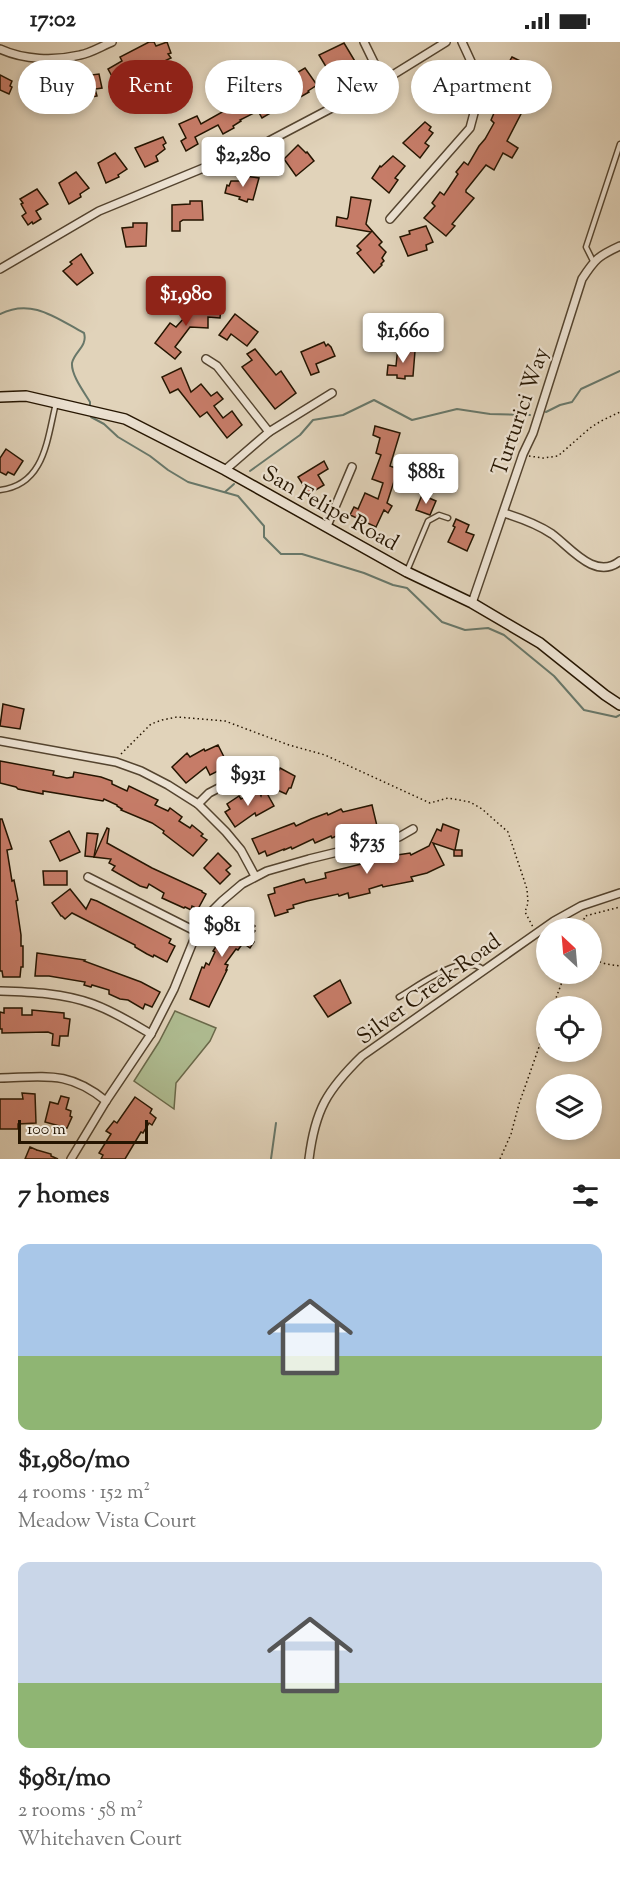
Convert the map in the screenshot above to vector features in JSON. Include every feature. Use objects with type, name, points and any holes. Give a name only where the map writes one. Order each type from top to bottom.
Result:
[{"type":"street","points":[[0,49],[47,60],[82,55],[112,42]]},
{"type":"street","points":[[364,42],[373,60]]},
{"type":"street","points":[[399,71],[446,42]]},
{"type":"street","points":[[390,219],[470,128],[478,98],[474,68],[462,42]]},
{"type":"street","points":[[0,269],[99,211],[269,141],[320,114]]},
{"type":"street","points":[[593,261],[620,246]]},
{"type":"street","name":"Turturici Way","points":[[472,603],[523,454],[533,433],[575,297],[593,261]]},
{"type":"street","points":[[206,359],[217,366],[269,432]]},
{"type":"street","points":[[225,470],[269,432],[333,393]]},
{"type":"street","name":"San Felipe Road","points":[[0,397],[26,396],[125,419],[225,470],[407,572],[472,603],[540,643],[618,704]]},
{"type":"street","points":[[327,526],[351,467]]},
{"type":"street","points":[[504,513],[538,526],[584,561],[605,567],[613,567],[620,561]]},
{"type":"street","points":[[0,741],[116,762],[141,771],[168,785],[198,804],[233,840],[249,862],[255,876]]},
{"type":"street","points":[[198,804],[209,793],[240,777],[247,769]]},
{"type":"street","points":[[71,1159],[151,1034],[174,989],[197,932],[205,919],[226,897],[255,876],[287,865],[399,837],[413,829]]},
{"type":"street","points":[[88,877],[197,932]]},
{"type":"street","name":"Silver Creek Road","points":[[562,918],[582,906],[620,893]]},
{"type":"street","name":"Silver Creek Road","points":[[309,1159],[314,1125],[321,1107],[341,1077],[362,1056],[536,933]]},
{"type":"street","points":[[0,991],[53,994],[80,1000],[107,1009],[151,1034]]},
{"type":"street","points":[[0,1078],[66,1078],[86,1086],[106,1101]]},
{"type":"lane","points":[[593,261],[586,247],[620,144]]},
{"type":"lane","points":[[0,490],[20,485],[35,472],[41,461],[56,403]]},
{"type":"lane","points":[[407,572],[428,521],[439,515],[448,518]]},
{"type":"lane","points":[[399,997],[438,973],[452,968],[470,964],[485,970]]},
{"type":"path","points":[[523,454],[543,458],[558,456],[590,428],[620,412]]},
{"type":"path","points":[[116,762],[120,755],[151,724],[177,717],[225,721],[289,746],[325,755],[430,803],[448,798],[470,802],[482,809],[508,832],[527,889],[528,903],[525,912],[536,933]]},
{"type":"path","points":[[584,918],[620,907]]},
{"type":"path","points":[[602,963],[620,966]]},
{"type":"path","points":[[500,1159],[511,1134],[536,1056]]},
{"type":"green space","points":[[175,1011],[216,1028],[210,1041],[176,1083],[174,1109],[134,1081],[159,1042]]},
{"type":"building","points":[[149,42],[154,42],[156,46],[167,42],[171,53],[168,54],[171,58],[167,60],[122,60],[120,57]]},
{"type":"building","points":[[344,43],[354,60],[322,60],[319,55]]},
{"type":"building","points":[[305,68],[315,82],[315,86],[303,96],[303,69]]},
{"type":"building","points":[[96,74],[99,74],[102,88],[96,89]]},
{"type":"building","points":[[0,75],[12,81],[9,94],[0,90]]},
{"type":"building","points":[[219,114],[252,114],[240,120],[233,126],[234,128],[223,134],[218,125],[195,137],[198,144],[186,151],[181,141],[186,138],[179,124],[197,116],[201,124]]},
{"type":"building","points":[[494,114],[521,114],[507,141],[518,148],[512,158],[503,153],[494,170],[486,165],[466,190],[474,198],[452,224],[455,226],[446,236],[424,218],[435,206],[432,203],[440,192],[444,195],[464,162],[468,165],[494,123],[491,120]]},
{"type":"building","points":[[425,122],[431,127],[429,130],[433,133],[425,143],[429,146],[420,158],[403,143]]},
{"type":"building","points":[[163,137],[166,143],[163,145],[165,149],[156,156],[158,161],[145,167],[135,148]]},
{"type":"building","points":[[298,145],[314,161],[296,176],[284,159]]},
{"type":"building","points":[[115,153],[127,169],[118,175],[119,177],[106,183],[98,163]]},
{"type":"building","points":[[393,156],[405,166],[395,178],[398,180],[389,193],[372,178],[380,166]]},
{"type":"building","points":[[76,172],[89,188],[80,194],[81,197],[69,204],[59,183]]},
{"type":"building","points":[[244,176],[259,178],[253,200],[248,199],[247,202],[239,199],[240,197],[225,193],[231,181],[243,181]]},
{"type":"building","points":[[37,189],[48,204],[36,211],[41,219],[28,225],[22,216],[26,213],[20,199]]},
{"type":"building","points":[[351,197],[371,200],[366,224],[382,242],[379,245],[386,252],[382,258],[384,261],[382,265],[374,273],[357,253],[361,250],[357,246],[371,232],[336,226],[337,217],[347,219]]},
{"type":"building","points":[[190,201],[202,201],[203,220],[183,220],[180,222],[180,231],[172,231],[172,205],[190,204]]},
{"type":"building","points":[[133,223],[147,223],[146,246],[126,247],[122,228],[133,227]]},
{"type":"building","points":[[426,226],[433,242],[426,245],[427,250],[408,256],[400,237],[410,234],[409,231]]},
{"type":"building","points":[[81,254],[93,273],[77,285],[63,271]]},
{"type":"building","points":[[180,308],[221,308],[220,318],[208,317],[208,328],[190,327],[175,347],[181,352],[175,359],[155,343],[170,323],[176,327],[184,318]]},
{"type":"building","points":[[235,314],[258,332],[247,346],[231,334],[227,340],[219,335]]},
{"type":"building","points":[[324,342],[326,346],[328,344],[331,347],[335,356],[316,364],[319,372],[311,375],[301,352]]},
{"type":"building","points":[[398,346],[407,347],[407,351],[415,351],[413,376],[405,376],[405,379],[397,378],[397,375],[387,375],[388,365],[396,366]]},
{"type":"building","points":[[255,349],[276,375],[281,371],[296,393],[275,409],[242,367],[252,360],[247,354]]},
{"type":"building","points":[[181,368],[191,392],[201,384],[211,396],[217,392],[223,399],[214,406],[223,418],[232,411],[242,425],[227,438],[207,412],[200,417],[178,389],[170,393],[162,377]]},
{"type":"building","points":[[375,426],[400,433],[390,466],[398,469],[387,503],[392,506],[388,513],[384,510],[376,527],[350,515],[354,507],[358,509],[365,493],[378,499],[383,483],[372,479],[381,455],[376,453],[380,438],[373,435]]},
{"type":"building","points":[[6,449],[23,461],[14,475],[0,472],[0,458]]},
{"type":"building","points":[[324,461],[328,469],[318,475],[324,485],[309,494],[298,477]]},
{"type":"building","points":[[422,495],[436,501],[430,515],[416,510]]},
{"type":"building","points":[[456,519],[469,525],[466,532],[474,535],[467,551],[448,542]]},
{"type":"building","points":[[3,704],[24,709],[20,729],[0,726]]},
{"type":"building","points":[[218,745],[226,761],[220,764],[222,769],[210,775],[206,767],[186,783],[172,767],[187,753],[190,757],[204,749],[205,751]]},
{"type":"building","points":[[0,761],[54,771],[53,775],[67,778],[73,777],[74,772],[101,777],[127,791],[129,786],[158,800],[155,805],[168,811],[170,808],[182,817],[179,821],[190,828],[192,825],[207,840],[193,856],[152,823],[121,810],[117,805],[104,799],[103,801],[43,791],[43,794],[0,783]]},
{"type":"building","points":[[280,768],[295,776],[286,794],[266,785],[273,772],[277,774]]},
{"type":"building","points":[[264,788],[274,806],[256,816],[255,813],[235,827],[225,812],[230,809],[227,804],[239,796],[241,799],[258,790],[261,796]]},
{"type":"building","points":[[372,805],[377,826],[367,830],[357,832],[356,827],[332,838],[331,836],[315,843],[313,839],[292,849],[291,847],[267,856],[265,851],[259,854],[252,839],[341,809],[343,812]]},
{"type":"building","points":[[0,819],[2,819],[12,849],[7,850],[18,900],[16,901],[21,946],[23,946],[23,967],[21,967],[20,977],[3,977],[0,971]]},
{"type":"building","points":[[443,824],[459,830],[455,850],[462,850],[462,856],[454,856],[454,850],[433,843],[444,865],[411,877],[413,881],[383,887],[382,885],[369,889],[370,893],[349,898],[348,893],[307,901],[293,905],[294,908],[287,910],[288,912],[275,916],[268,895],[275,893],[274,888],[304,879],[306,883],[326,878],[325,873],[397,855],[410,853],[411,855],[429,846],[437,829],[441,831]]},
{"type":"building","points":[[107,828],[109,829],[107,843],[206,894],[198,909],[192,906],[191,910],[184,908],[162,898],[164,893],[149,884],[147,888],[140,886],[112,870],[115,866],[109,863],[111,859],[94,857]]},
{"type":"building","points":[[69,831],[80,852],[60,861],[50,841]]},
{"type":"building","points":[[87,833],[98,834],[94,857],[85,856]]},
{"type":"building","points":[[218,853],[231,866],[226,870],[230,874],[220,884],[204,868]]},
{"type":"building","points":[[43,871],[67,871],[67,885],[44,885]]},
{"type":"building","points":[[70,889],[86,909],[91,899],[97,901],[171,939],[169,943],[175,946],[167,962],[147,954],[135,945],[72,913],[65,919],[61,916],[52,903]]},
{"type":"building","points":[[238,913],[255,926],[252,929],[255,931],[249,938],[254,942],[250,948],[243,943],[225,964],[228,965],[227,970],[209,1007],[190,999],[202,967],[204,968],[206,963],[209,965],[215,952],[213,951],[217,945],[212,942]]},
{"type":"building","points":[[37,953],[85,960],[160,992],[152,1007],[145,1004],[143,1009],[128,1000],[109,994],[109,990],[84,985],[85,982],[35,976]]},
{"type":"building","points":[[340,980],[351,1003],[328,1017],[314,996]]},
{"type":"building","points":[[4,1008],[22,1008],[22,1015],[32,1015],[32,1010],[64,1013],[64,1018],[70,1019],[68,1036],[60,1036],[59,1046],[52,1045],[53,1034],[48,1032],[2,1033],[0,1012],[4,1013]]},
{"type":"building","points":[[22,1093],[35,1094],[36,1123],[18,1124],[18,1129],[0,1129],[0,1099],[23,1099]]},
{"type":"building","points":[[61,1096],[69,1098],[66,1109],[71,1111],[70,1116],[72,1117],[67,1128],[45,1122],[50,1102],[58,1104]]},
{"type":"building","points":[[135,1097],[152,1109],[150,1113],[156,1118],[152,1125],[149,1123],[143,1133],[141,1132],[125,1159],[101,1159],[103,1155],[99,1153],[111,1134],[106,1131],[114,1121],[117,1123]]},
{"type":"building","points":[[30,1147],[51,1154],[58,1159],[25,1159]]},
{"type":"waterway","points":[[0,314],[23,308],[33,309],[54,316],[84,333],[84,342],[73,359],[72,368],[90,406]]},
{"type":"waterway","points":[[546,412],[572,402],[581,389],[620,371]]},
{"type":"waterway","points":[[250,471],[300,435],[313,420],[343,415],[374,400],[412,420],[457,409],[490,414],[530,415]]},
{"type":"waterway","points":[[91,415],[118,437],[188,482],[238,496],[264,526],[264,537],[281,554],[302,554],[407,588],[442,622],[465,630],[488,628],[504,635],[554,676],[584,710],[616,717],[620,715]]},
{"type":"waterway","points":[[225,492],[234,484]]},
{"type":"waterway","points":[[271,1159],[276,1123]]}]
